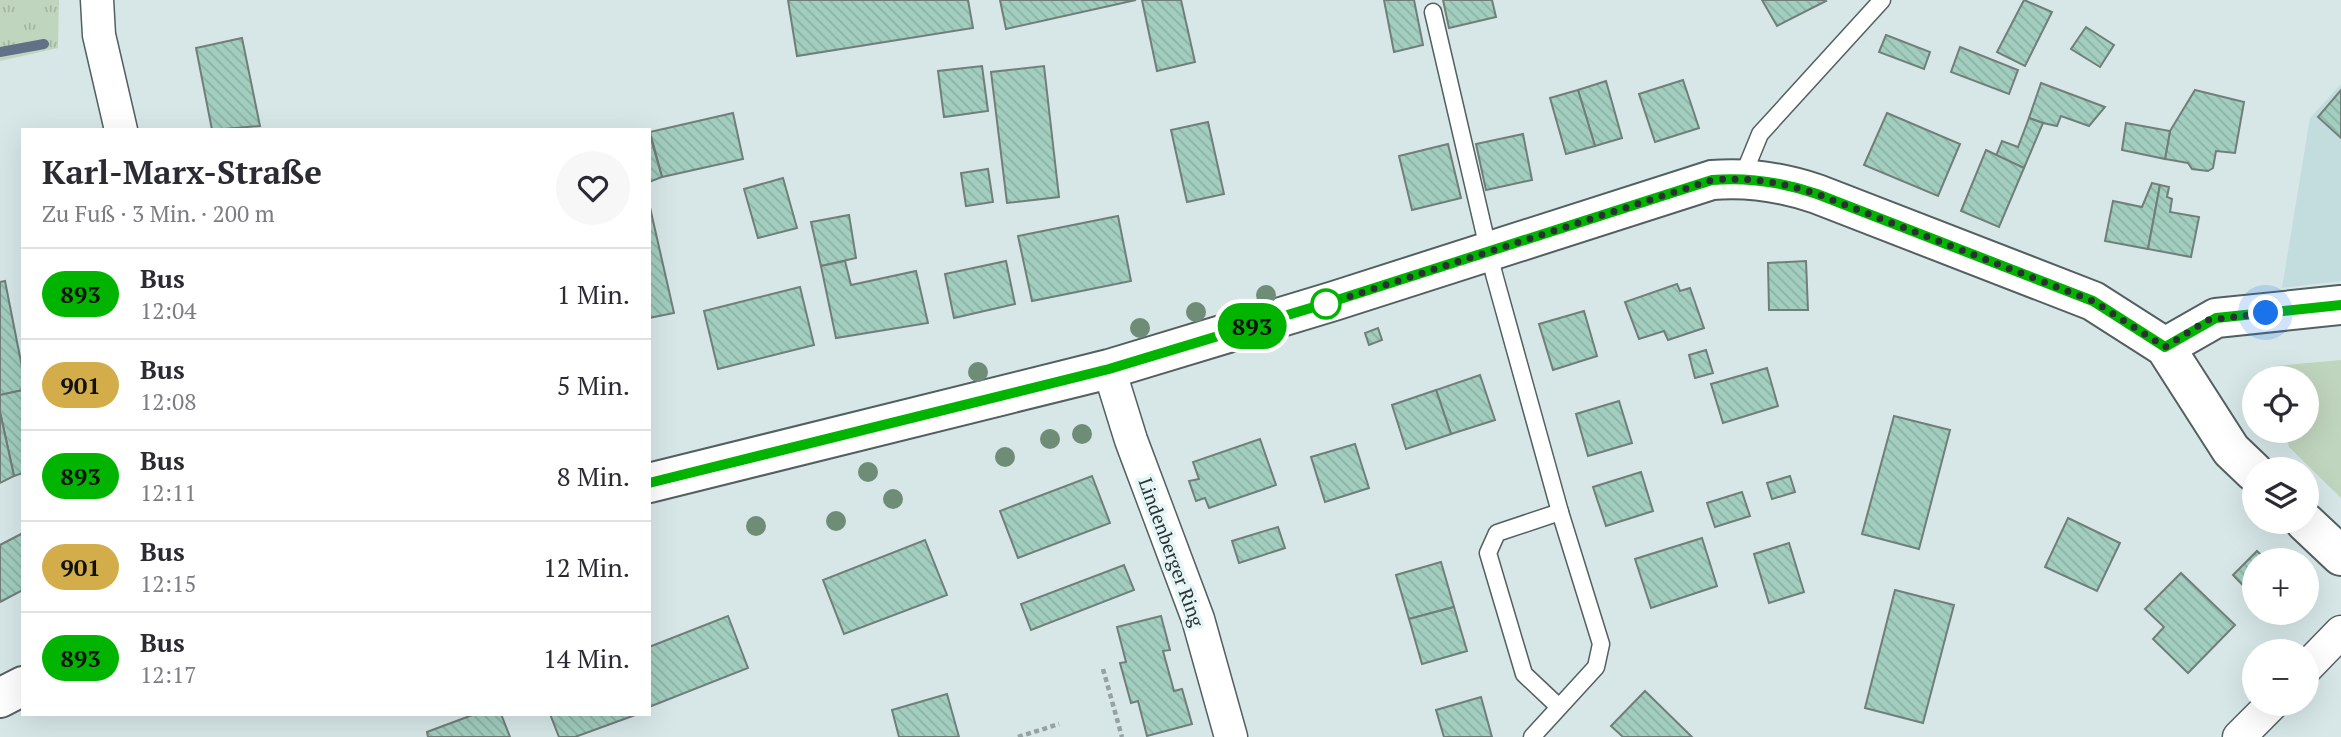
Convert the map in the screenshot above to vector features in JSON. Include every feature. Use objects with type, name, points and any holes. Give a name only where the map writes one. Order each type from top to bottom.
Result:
[{"type":"street","points":[[97,0],[99,35],[121,128]]},
{"type":"street","points":[[651,483],[1109,369],[1334,301],[1712,180],[1742,178],[1788,184],[1817,194],[2093,301],[2165,347],[2231,450],[2242,461]]},
{"type":"street","points":[[2165,347],[2216,318],[2341,305]]},
{"type":"street","name":"Lindenberger Ring","points":[[1109,369],[1131,440],[1198,619],[1231,737]]},
{"type":"street","points":[[2318,534],[2341,556]]},
{"type":"street","points":[[2319,655],[2341,632]]},
{"type":"street","points":[[0,698],[21,687]]},
{"type":"street","points":[[2239,737],[2260,716]]},
{"type":"lane","points":[[1742,178],[1751,150],[1760,134],[1882,0]]},
{"type":"lane","points":[[1433,12],[1488,251],[1560,512],[1601,644],[1596,667],[1532,737]]},
{"type":"lane","points":[[1559,707],[1524,674],[1488,553],[1497,533],[1560,512]]},
{"type":"path","points":[[1103,669],[1122,737]]},
{"type":"path","points":[[1018,737],[1059,724]]},
{"type":"shaded area","points":[[2341,84],[2341,281],[2282,288],[2310,118]]},
{"type":"green space","points":[[0,0],[59,0],[58,48],[0,61]]},
{"type":"green space","points":[[2341,360],[2341,498],[2319,476],[2319,457],[2299,457],[2288,443],[2319,443],[2319,366],[2275,366]]},
{"type":"building","points":[[788,0],[968,0],[973,28],[797,56]]},
{"type":"building","points":[[1000,0],[1136,0],[1006,29]]},
{"type":"building","points":[[1142,0],[1181,0],[1195,62],[1157,71]]},
{"type":"building","points":[[1384,0],[1414,0],[1423,45],[1394,52]]},
{"type":"building","points":[[1443,0],[1492,0],[1496,17],[1449,28]]},
{"type":"building","points":[[1762,0],[1825,0],[1826,1],[1777,26]]},
{"type":"building","points":[[2024,0],[2052,12],[2025,66],[1997,52]]},
{"type":"building","points":[[2086,27],[2114,45],[2100,67],[2071,49]]},
{"type":"building","points":[[1886,35],[1930,52],[1924,69],[1879,52]]},
{"type":"building","points":[[242,38],[260,126],[212,128],[196,48]]},
{"type":"building","points":[[1960,47],[2018,70],[2009,94],[1951,72]]},
{"type":"building","points":[[982,66],[988,111],[944,117],[938,71]]},
{"type":"building","points":[[1044,66],[1059,197],[1007,203],[991,72]]},
{"type":"building","points":[[1683,80],[1699,128],[1655,142],[1639,94]]},
{"type":"building","points":[[1606,81],[1622,138],[1595,146],[1578,90]]},
{"type":"building","points":[[2041,83],[2105,107],[2089,126],[2061,116],[2057,126],[2029,118]]},
{"type":"building","points":[[1578,90],[1595,146],[1566,154],[1550,98]]},
{"type":"building","points":[[2195,90],[2244,102],[2235,153],[2216,151],[2213,168],[2208,171],[2192,169],[2188,163],[2165,159],[2170,131]]},
{"type":"building","points":[[2341,90],[2341,138],[2318,117]]},
{"type":"building","points":[[733,113],[743,159],[662,177],[651,132]]},
{"type":"building","points":[[1887,113],[1960,144],[1938,196],[1864,165]]},
{"type":"building","points":[[2029,118],[2043,123],[2024,168],[1996,156],[2002,141],[2018,147]]},
{"type":"building","points":[[1208,122],[1224,194],[1187,202],[1171,130]]},
{"type":"building","points":[[2126,123],[2170,131],[2165,159],[2122,150]]},
{"type":"building","points":[[1523,134],[1532,180],[1486,190],[1476,144]]},
{"type":"building","points":[[651,139],[662,177],[651,181]]},
{"type":"building","points":[[1448,144],[1461,198],[1412,210],[1399,156]]},
{"type":"building","points":[[1986,150],[2024,168],[1999,227],[1961,211]]},
{"type":"building","points":[[988,169],[993,202],[966,206],[961,173]]},
{"type":"building","points":[[783,178],[797,228],[758,238],[744,189]]},
{"type":"building","points":[[2152,183],[2160,185],[2148,249],[2105,241],[2113,201],[2142,207]]},
{"type":"building","points":[[2160,185],[2169,187],[2167,197],[2172,199],[2170,212],[2199,217],[2191,257],[2148,249]]},
{"type":"building","points":[[651,212],[674,313],[651,318]]},
{"type":"building","points":[[849,215],[856,258],[821,266],[811,222]]},
{"type":"building","points":[[1118,216],[1131,281],[1032,301],[1018,236]]},
{"type":"building","points":[[845,261],[851,285],[916,271],[928,323],[836,338],[821,266]]},
{"type":"building","points":[[1006,261],[1015,304],[954,318],[945,274]]},
{"type":"building","points":[[1806,261],[1808,310],[1769,310],[1768,263]]},
{"type":"building","points":[[5,281],[21,362],[21,390],[0,395],[0,282]]},
{"type":"building","points":[[1677,284],[1680,291],[1690,288],[1704,328],[1668,340],[1664,331],[1639,339],[1625,302]]},
{"type":"building","points":[[800,287],[814,345],[718,369],[704,311]]},
{"type":"building","points":[[1584,311],[1597,356],[1553,370],[1539,324]]},
{"type":"building","points":[[1378,328],[1382,340],[1369,345],[1365,333]]},
{"type":"building","points":[[1706,350],[1713,373],[1695,378],[1689,355]]},
{"type":"building","points":[[1767,368],[1778,406],[1723,423],[1711,384]]},
{"type":"building","points":[[1480,375],[1495,420],[1451,434],[1436,390]]},
{"type":"building","points":[[21,390],[21,474],[14,476],[0,412],[0,395]]},
{"type":"building","points":[[1436,390],[1451,434],[1406,449],[1392,405]]},
{"type":"building","points":[[1619,401],[1632,443],[1588,456],[1576,414]]},
{"type":"building","points":[[0,412],[14,476],[0,483]]},
{"type":"building","points":[[1894,416],[1950,430],[1919,549],[1862,534]]},
{"type":"building","points":[[1260,439],[1276,485],[1209,508],[1205,498],[1196,501],[1189,481],[1199,479],[1193,462]]},
{"type":"building","points":[[1355,444],[1369,488],[1325,502],[1311,457]]},
{"type":"building","points":[[1641,472],[1653,511],[1606,526],[1593,487]]},
{"type":"building","points":[[1092,476],[1110,523],[1018,558],[1000,511]]},
{"type":"building","points":[[1790,476],[1795,492],[1772,499],[1767,483]]},
{"type":"building","points":[[1742,492],[1750,516],[1715,527],[1707,503]]},
{"type":"building","points":[[2068,518],[2120,543],[2097,591],[2045,567]]},
{"type":"building","points":[[1278,527],[1285,548],[1239,563],[1232,541]]},
{"type":"building","points":[[21,534],[21,591],[0,602],[0,545]]},
{"type":"building","points":[[1702,538],[1717,586],[1651,608],[1635,559]]},
{"type":"building","points":[[925,540],[947,595],[844,634],[823,580]]},
{"type":"building","points":[[1789,543],[1804,592],[1769,603],[1754,554]]},
{"type":"building","points":[[1441,562],[1454,607],[1409,619],[1396,575]]},
{"type":"building","points":[[1124,565],[1134,590],[1031,630],[1021,604]]},
{"type":"building","points":[[2242,566],[2242,584],[2233,575]]},
{"type":"building","points":[[2181,573],[2235,625],[2188,673],[2153,639],[2164,627],[2145,609]]},
{"type":"building","points":[[1895,590],[1954,605],[1923,723],[1865,708]]},
{"type":"building","points":[[1454,607],[1467,651],[1422,664],[1409,619]]},
{"type":"building","points":[[728,616],[748,668],[651,706],[651,646]]},
{"type":"building","points":[[1161,616],[1170,650],[1163,651],[1174,691],[1182,689],[1192,724],[1147,736],[1138,701],[1131,703],[1120,663],[1126,662],[1117,627]]},
{"type":"building","points":[[1645,691],[1692,737],[1623,737],[1611,726]]},
{"type":"building","points":[[947,694],[959,737],[899,737],[892,710]]},
{"type":"building","points":[[1481,697],[1492,737],[1444,737],[1436,710]]},
{"type":"building","points":[[470,716],[502,716],[510,737],[428,737],[427,732]]},
{"type":"building","points":[[551,716],[633,716],[575,737],[559,737]]},
{"type":"waterway","points":[[0,52],[44,44]]},
{"type":"bus line","name":"893","points":[[651,483],[1109,369],[1334,301],[1712,180],[1742,178],[1788,184],[1817,194],[2093,301],[2165,347],[2208,320],[2216,318],[2341,305]]},
{"type":"route","points":[[1326,304],[1712,180],[1742,178],[1788,184],[1817,194],[2093,301],[2165,347],[2208,320],[2266,313]]}]
